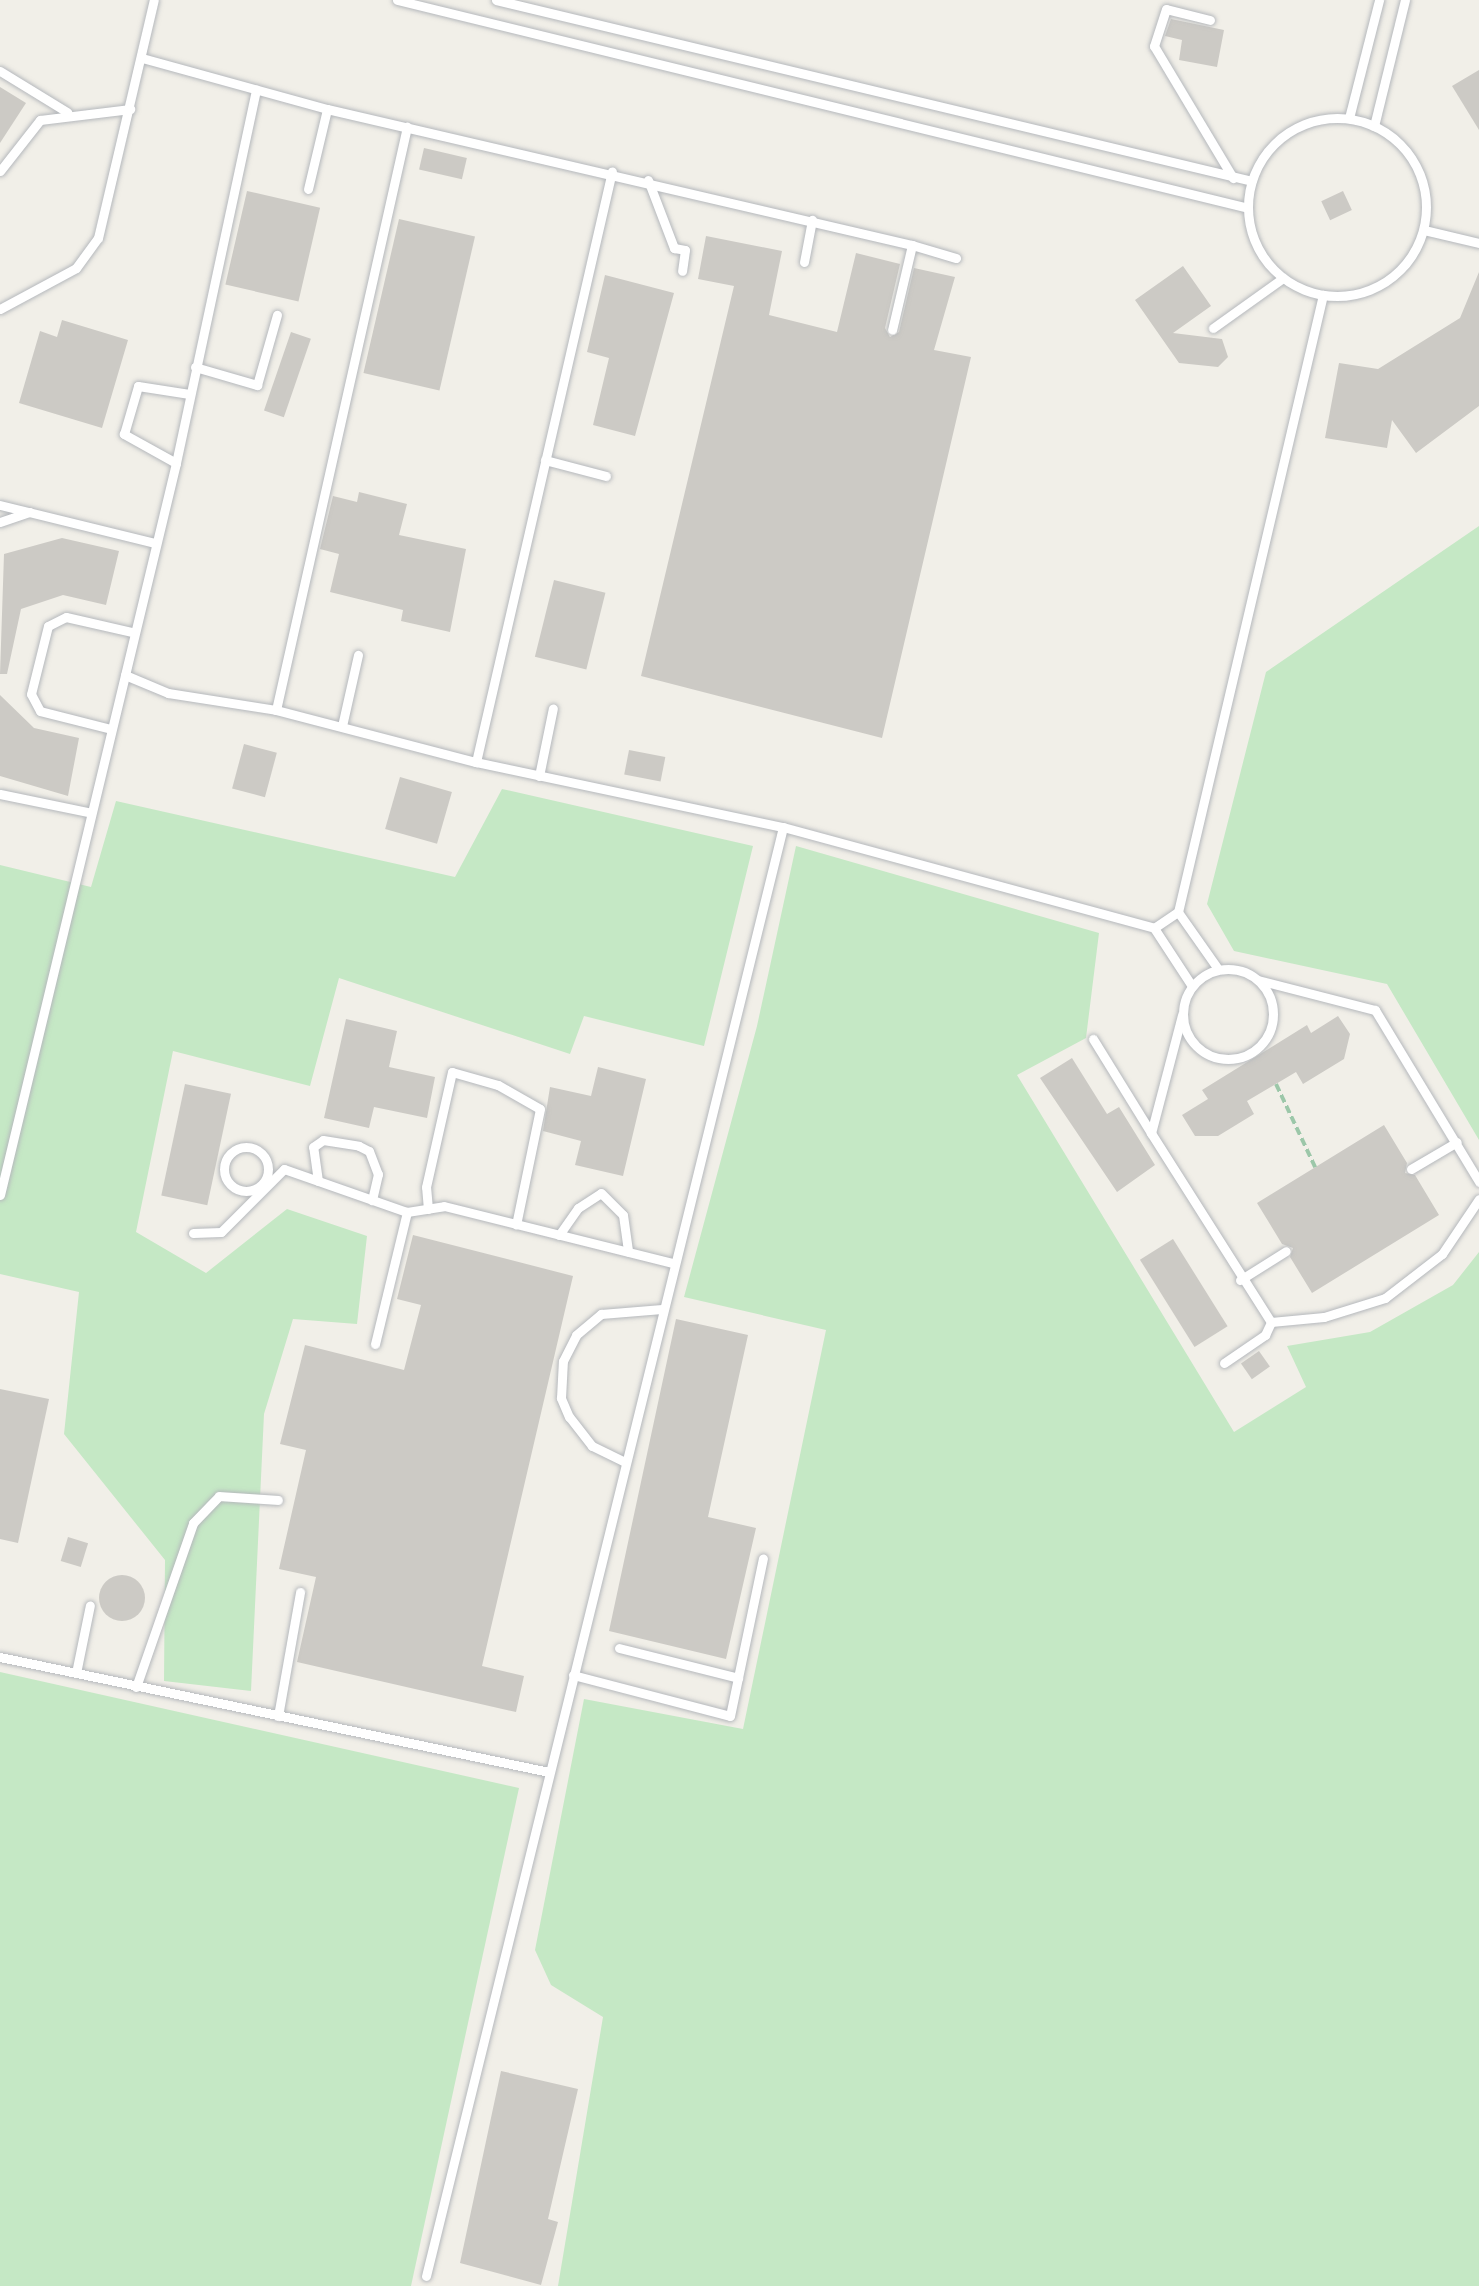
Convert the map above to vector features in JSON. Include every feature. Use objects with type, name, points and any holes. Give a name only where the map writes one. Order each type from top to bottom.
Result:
[{"type":"lane","points":[[0,309],[76,268],[98,238],[154,0]]},
{"type":"lane","points":[[397,0],[1248,208]]},
{"type":"lane","points":[[496,0],[1252,181]]},
{"type":"lane","points":[[1349,118],[1379,0]]},
{"type":"lane","points":[[1374,126],[1405,0]]},
{"type":"lane","points":[[1210,20],[1166,9],[1154,46],[1233,178]]},
{"type":"lane","points":[[142,58],[327,109],[612,171],[956,258]]},
{"type":"lane","points":[[0,71],[67,112],[100,117],[130,109]]},
{"type":"lane","points":[[0,1195],[88,812],[176,463],[256,89]]},
{"type":"lane","points":[[308,189],[327,109]]},
{"type":"lane","points":[[0,171],[40,120],[67,112]]},
{"type":"lane","points":[[1349,118],[1374,126],[1403,147],[1419,172],[1424,230],[1397,275],[1362,293],[1323,295],[1283,278],[1252,234],[1248,208],[1252,181],[1281,138],[1303,124],[1349,118]]},
{"type":"lane","points":[[276,710],[407,127]]},
{"type":"lane","points":[[476,762],[612,171]]},
{"type":"lane","points":[[648,180],[674,248],[685,250],[682,271]]},
{"type":"lane","points":[[804,262],[812,220]]},
{"type":"lane","points":[[1424,230],[1479,243]]},
{"type":"lane","points":[[892,330],[912,245]]},
{"type":"lane","points":[[1213,328],[1283,278]]},
{"type":"lane","points":[[1154,928],[1178,912],[1323,295]]},
{"type":"lane","points":[[195,367],[257,385],[277,315]]},
{"type":"lane","points":[[176,463],[124,434],[138,386],[189,394]]},
{"type":"lane","points":[[545,460],[606,476]]},
{"type":"lane","points":[[0,505],[155,543]]},
{"type":"lane","points":[[0,522],[29,512]]},
{"type":"lane","points":[[111,729],[40,711],[31,694],[48,626],[66,617],[132,632]]},
{"type":"lane","points":[[342,726],[358,655]]},
{"type":"lane","points":[[125,675],[168,693],[276,710],[476,762],[783,827],[1154,928],[1192,986]]},
{"type":"lane","points":[[539,776],[553,708]]},
{"type":"lane","points":[[0,794],[88,812]]},
{"type":"lane","points":[[426,2276],[673,1263],[783,827]]},
{"type":"lane","points":[[1178,912],[1218,969],[1375,1010],[1479,1182]]},
{"type":"lane","points":[[1151,1133],[1192,986],[1218,969]]},
{"type":"lane","points":[[1182,1015],[1204,1053],[1247,1056],[1273,1021],[1258,980]]},
{"type":"lane","points":[[1093,1039],[1240,1280],[1271,1322]]},
{"type":"lane","points":[[428,1209],[426,1187],[452,1072],[498,1085],[540,1109],[516,1225]]},
{"type":"lane","points":[[318,1181],[313,1147],[323,1140],[359,1146],[378,1174],[372,1200]]},
{"type":"lane","points":[[1411,1169],[1457,1142]]},
{"type":"lane","points":[[193,1233],[221,1232],[265,1181],[268,1168],[257,1150],[236,1149],[226,1159],[232,1187],[246,1192],[265,1181],[284,1169],[407,1212],[428,1209],[516,1225],[673,1263]]},
{"type":"lane","points":[[559,1235],[578,1208],[601,1193],[623,1215],[628,1252]]},
{"type":"lane","points":[[1271,1322],[1335,1314],[1385,1298],[1442,1254],[1479,1199]]},
{"type":"lane","points":[[375,1344],[407,1212]]},
{"type":"lane","points":[[1240,1280],[1286,1251]]},
{"type":"lane","points":[[625,1462],[592,1446],[569,1417],[561,1398],[563,1361],[576,1335],[601,1314],[662,1309]]},
{"type":"lane","points":[[1224,1363],[1265,1335],[1271,1322]]},
{"type":"lane","points":[[136,1687],[193,1523],[219,1496],[278,1500]]},
{"type":"lane","points":[[573,1675],[730,1716],[763,1558]]},
{"type":"lane","points":[[278,1716],[300,1592]]},
{"type":"lane","points":[[76,1673],[90,1605]]},
{"type":"lane","points":[[619,1648],[738,1678]]},
{"type":"lane","points":[[0,1657],[549,1772]]},
{"type":"path","points":[[1276,1084],[1315,1167]]},
{"type":"green space","points":[[1479,526],[1479,1140],[1387,984],[1234,951],[1207,904],[1266,672]]},
{"type":"green space","points":[[502,789],[753,846],[704,1046],[584,1016],[570,1054],[339,978],[310,1086],[173,1051],[136,1232],[206,1273],[287,1209],[367,1236],[357,1324],[293,1319],[264,1414],[251,1691],[164,1681],[165,1560],[64,1434],[79,1292],[0,1274],[0,865],[91,887],[116,801],[455,877]]},
{"type":"green space","points":[[796,846],[1099,933],[1086,1038],[1017,1075],[1234,1432],[1306,1387],[1287,1346],[1370,1332],[1453,1285],[1479,1252],[1479,2286],[558,2286],[603,2017],[551,1985],[535,1950],[584,1699],[743,1729],[826,1330],[684,1297],[757,1026]]},
{"type":"green space","points":[[0,1672],[519,1788],[411,2286],[0,2286]]},
{"type":"building","points":[[1171,19],[1224,30],[1217,67],[1179,60],[1182,40],[1165,36]]},
{"type":"building","points":[[1479,70],[1479,130],[1452,86]]},
{"type":"building","points":[[0,87],[26,103],[0,143]]},
{"type":"building","points":[[424,148],[467,158],[462,179],[419,169]]},
{"type":"building","points":[[247,191],[320,208],[298,301],[225,285]]},
{"type":"building","points":[[1343,191],[1352,210],[1330,220],[1321,201]]},
{"type":"building","points":[[399,219],[475,237],[439,390],[363,373]]},
{"type":"building","points":[[706,236],[782,251],[769,315],[837,332],[856,253],[900,264],[885,328],[890,337],[899,332],[914,268],[955,277],[934,350],[971,357],[882,738],[641,676],[734,286],[698,279]]},
{"type":"building","points":[[1183,266],[1211,306],[1173,333],[1222,339],[1228,357],[1218,367],[1179,363],[1135,300]]},
{"type":"building","points":[[1479,272],[1479,406],[1416,453],[1392,420],[1387,448],[1325,438],[1339,363],[1378,369],[1460,318]]},
{"type":"building","points":[[605,275],[674,293],[635,436],[593,425],[609,358],[587,352]]},
{"type":"building","points":[[62,320],[128,340],[102,428],[19,403],[40,331],[57,337]]},
{"type":"building","points":[[291,332],[311,339],[284,417],[264,410]]},
{"type":"building","points":[[359,492],[407,504],[399,535],[466,549],[450,632],[401,621],[403,610],[330,592],[339,554],[320,549],[333,496],[357,502]]},
{"type":"building","points":[[62,538],[119,551],[106,605],[63,595],[21,609],[7,674],[0,674],[4,554]]},
{"type":"building","points":[[554,580],[605,593],[586,669],[535,657]]},
{"type":"building","points":[[0,695],[34,728],[79,738],[68,796],[0,776]]},
{"type":"building","points":[[244,744],[277,753],[265,797],[232,788]]},
{"type":"building","points":[[629,750],[665,757],[661,782],[624,775]]},
{"type":"building","points":[[400,777],[452,792],[437,844],[385,829]]},
{"type":"building","points":[[1338,1016],[1350,1034],[1344,1059],[1303,1084],[1296,1072],[1247,1101],[1254,1114],[1218,1136],[1195,1136],[1182,1115],[1208,1099],[1202,1090],[1307,1025],[1311,1033]]},
{"type":"building","points":[[346,1019],[397,1031],[389,1067],[435,1077],[427,1118],[374,1107],[369,1128],[324,1118]]},
{"type":"building","points":[[1072,1058],[1107,1114],[1119,1107],[1155,1165],[1117,1192],[1040,1078]]},
{"type":"building","points":[[598,1067],[646,1079],[623,1176],[575,1165],[581,1141],[543,1131],[550,1087],[591,1096]]},
{"type":"building","points":[[185,1084],[231,1094],[207,1205],[161,1196]]},
{"type":"building","points":[[1384,1125],[1407,1163],[1405,1173],[1415,1175],[1439,1215],[1312,1293],[1290,1257],[1293,1248],[1282,1244],[1257,1203]]},
{"type":"building","points":[[413,1235],[573,1276],[482,1666],[524,1676],[516,1712],[297,1662],[316,1577],[279,1569],[306,1450],[280,1444],[305,1345],[404,1370],[421,1305],[397,1299]]},
{"type":"building","points":[[1173,1239],[1228,1326],[1195,1347],[1140,1260]]},
{"type":"building","points":[[676,1319],[748,1335],[708,1517],[756,1528],[726,1659],[609,1631]]},
{"type":"building","points":[[1259,1351],[1270,1367],[1252,1379],[1241,1364]]},
{"type":"building","points":[[0,1389],[49,1399],[18,1543],[0,1539]]},
{"type":"building","points":[[68,1537],[88,1543],[81,1567],[61,1561]]},
{"type":"building","points":[[122,1575],[139,1581],[145,1598],[139,1615],[122,1621],[105,1615],[99,1598],[105,1581]]},
{"type":"building","points":[[501,2071],[578,2089],[548,2219],[558,2222],[541,2285],[460,2263]]}]
